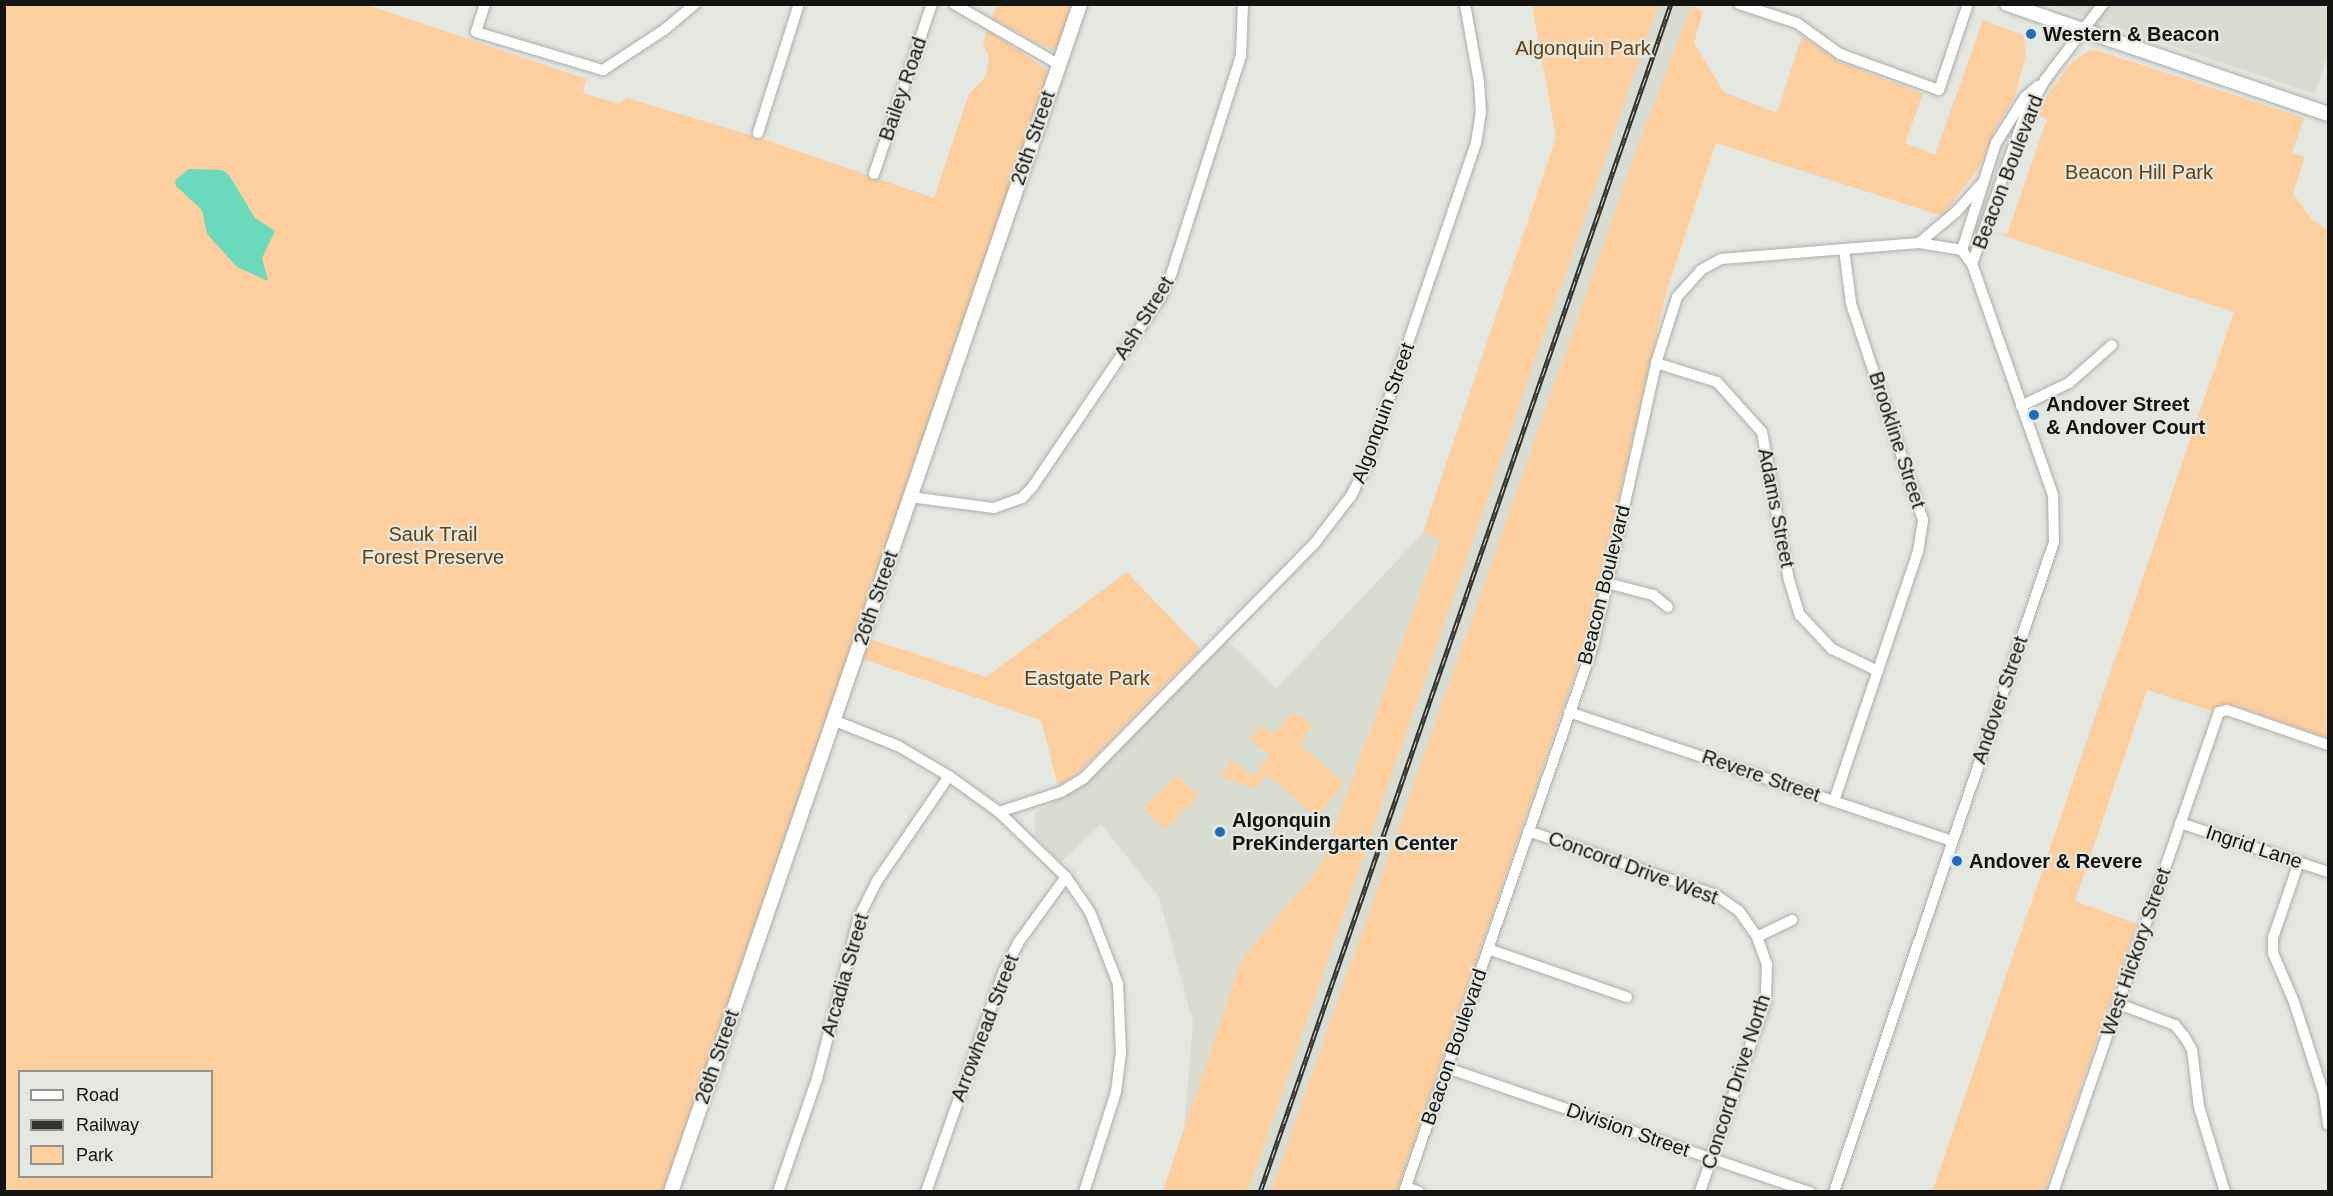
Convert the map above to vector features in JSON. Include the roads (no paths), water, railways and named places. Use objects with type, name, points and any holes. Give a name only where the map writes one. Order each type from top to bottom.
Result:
[{"type":"street","points":[[485,4],[476,32],[603,70],[664,30],[695,4]]},
{"type":"street","points":[[758,133],[799,4]]},
{"type":"street","name":"Bailey Road","points":[[874,174],[932,4]]},
{"type":"street","points":[[954,4],[1058,64]]},
{"type":"street","name":"26th Street","points":[[671,1191],[1080,4]]},
{"type":"street","name":"Ash Street","points":[[910,497],[994,508],[1022,498],[1161,297],[1179,258],[1241,55],[1243,4]]},
{"type":"street","name":"Algonquin Street","points":[[999,812],[1061,792],[1084,778],[1314,544],[1351,496],[1365,469],[1476,143],[1481,112],[1479,82],[1465,4]]},
{"type":"street","points":[[1739,4],[1797,23],[1840,54],[1939,90],[1968,4]]},
{"type":"street","points":[[2007,4],[2328,114]]},
{"type":"street","name":"Beacon Boulevard","points":[[1972,264],[2024,117],[2045,80],[2103,4]]},
{"type":"street","name":"Beacon Boulevard","points":[[1962,250],[1980,185],[1996,143],[2025,97],[2045,80]]},
{"type":"street","name":"Beacon Boulevard","points":[[1405,1189],[1593,645],[1656,363],[1677,297],[1701,270],[1733,256],[1919,243],[1956,212],[1980,185]]},
{"type":"street","points":[[1919,243],[1962,250]]},
{"type":"street","name":"Brookline Street","points":[[1834,801],[1918,552],[1923,520],[1851,303],[1844,249]]},
{"type":"street","name":"Andover Street","points":[[1834,1191],[2054,542],[2053,495],[1972,264],[1962,250]]},
{"type":"street","points":[[2021,406],[2069,383],[2112,345]]},
{"type":"street","name":"Adams Street","points":[[1656,363],[1717,382],[1762,432],[1789,580],[1800,615],[1832,649],[1878,671]]},
{"type":"street","points":[[1607,583],[1653,595],[1668,607]]},
{"type":"street","name":"West Hickory Street","points":[[2053,1191],[2219,712],[2227,710],[2328,745]]},
{"type":"street","name":"Revere Street","points":[[1569,712],[1952,841]]},
{"type":"street","points":[[833,720],[898,746],[950,776],[999,812],[1066,877],[1090,912],[1118,984],[1122,1018],[1116,1092],[1084,1191]]},
{"type":"street","name":"Arcadia Street","points":[[778,1191],[816,1079],[859,917],[878,881],[950,776]]},
{"type":"street","name":"Ingrid Lane","points":[[2180,823],[2328,872]]},
{"type":"street","name":"Concord Drive West","points":[[1528,831],[1716,894],[1739,911],[1757,937]]},
{"type":"street","points":[[2299,862],[2273,938],[2272,953],[2294,1002],[2324,1095],[2328,1125]]},
{"type":"street","name":"Arrowhead Street","points":[[926,1191],[1004,971],[1018,943],[1066,877]]},
{"type":"street","points":[[1757,937],[1792,920]]},
{"type":"street","name":"Concord Drive North","points":[[1700,1191],[1766,1000],[1767,964],[1757,937]]},
{"type":"street","points":[[1488,949],[1627,997]]},
{"type":"street","points":[[2119,1004],[2175,1025],[2192,1050],[2199,1107],[2225,1191]]},
{"type":"street","name":"Division Street","points":[[1447,1068],[1810,1191]]},
{"type":"street","points":[[1405,1189],[1419,1191]]},
{"type":"railway","points":[[1260,1192],[1671,4]]},
{"type":"place","name":"Western & Beacon","points":[[2031,34]]},
{"type":"place","name":"Andover Street & Andover Court","points":[[2034,415]]},
{"type":"place","name":"Algonquin PreKindergarten Center","points":[[1220,832]]},
{"type":"place","name":"Andover & Revere","points":[[1957,861]]},
{"type":"park label","name":"Algonquin Park","points":[[1583,48]]},
{"type":"park label","name":"Beacon Hill Park","points":[[2139,172]]},
{"type":"park label","name":"Sauk Trail Forest Preserve","points":[[433,546]]},
{"type":"park label","name":"Eastgate Park","points":[[1087,678]]}]
